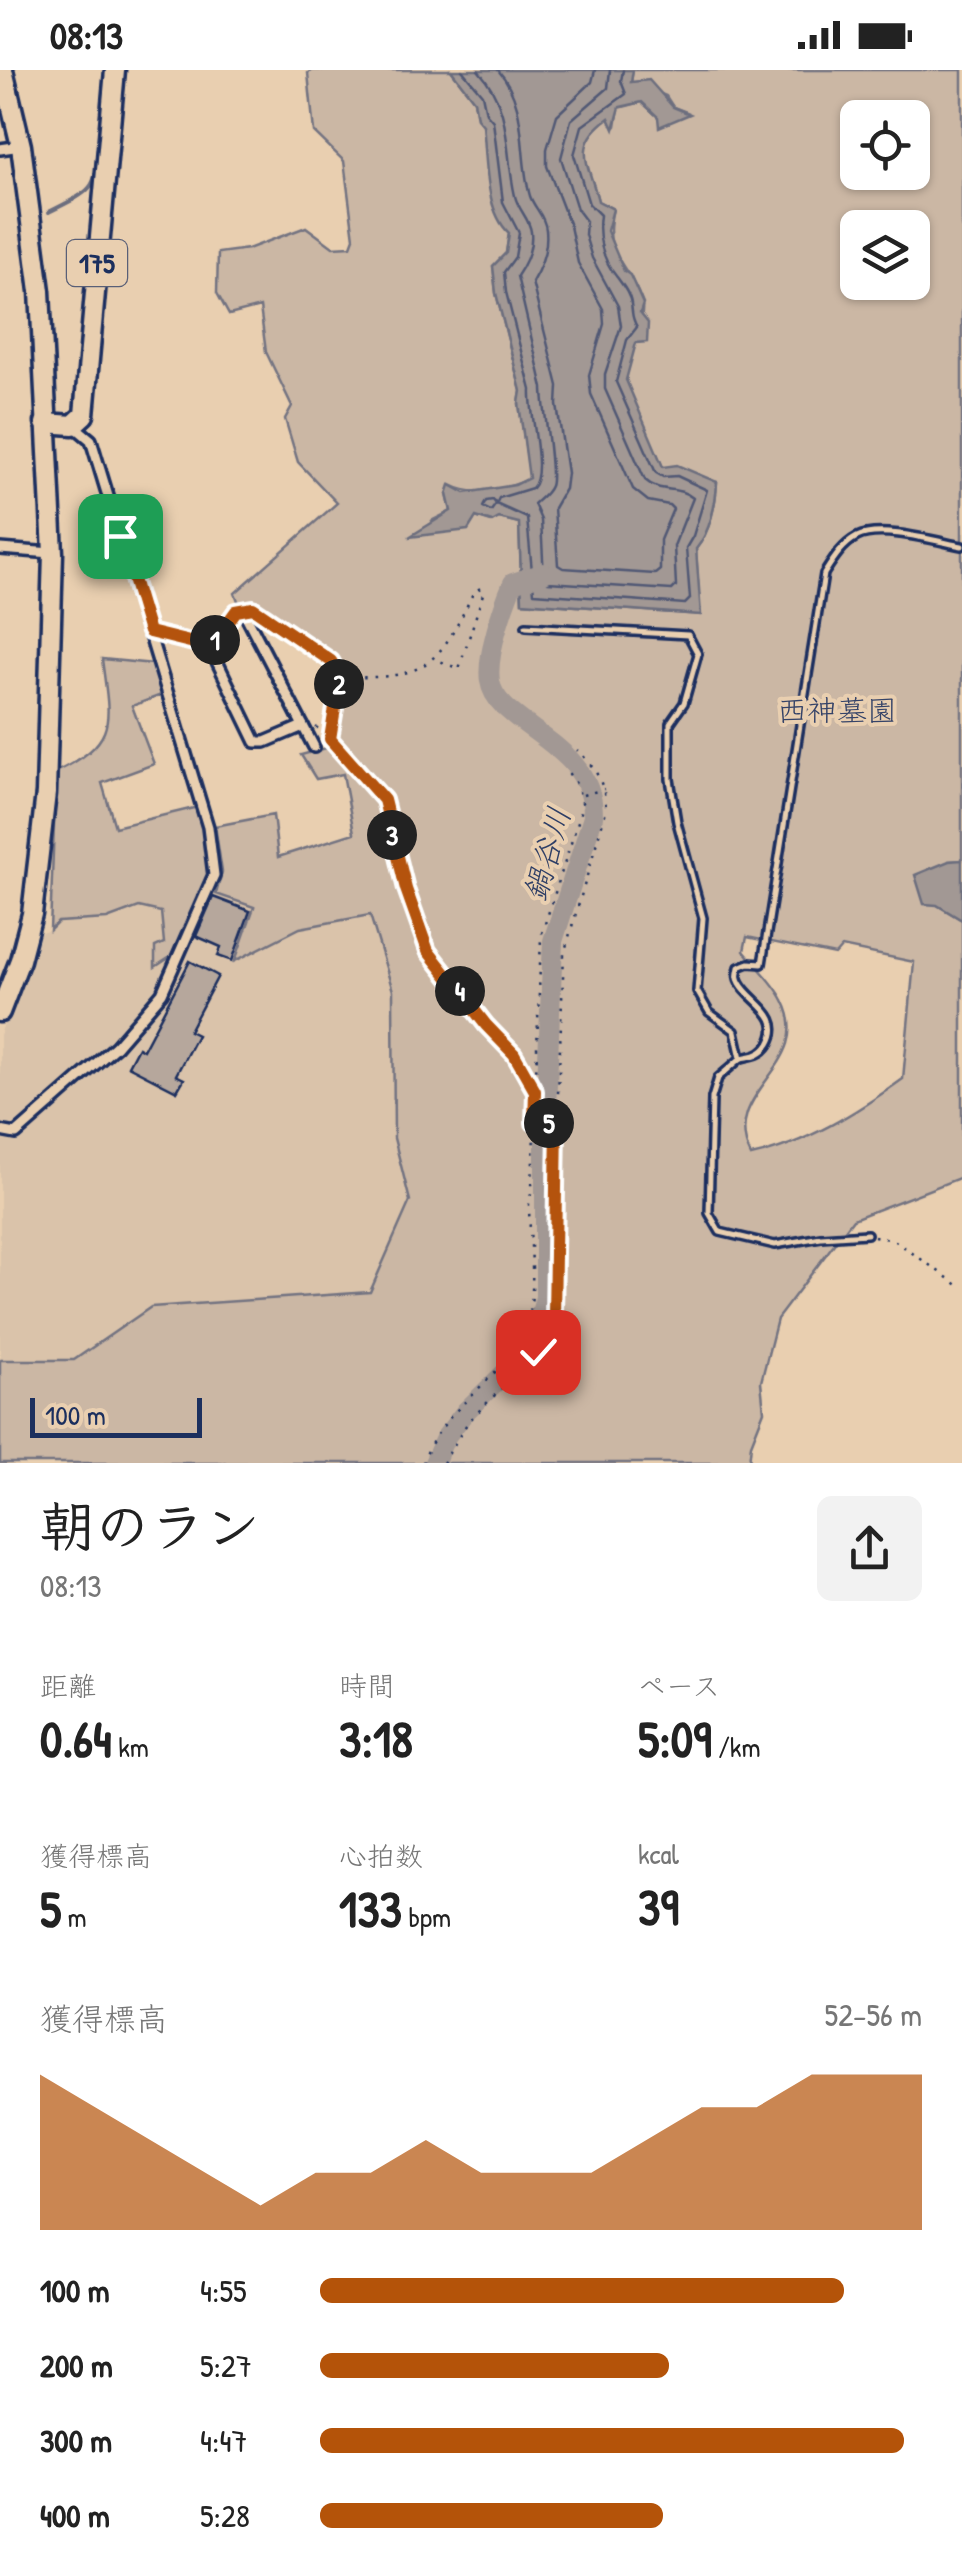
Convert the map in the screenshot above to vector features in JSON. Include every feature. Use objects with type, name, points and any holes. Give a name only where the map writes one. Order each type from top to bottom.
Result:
[{"type":"highway","name":"175","points":[[0,1012],[32,914],[44,810],[53,553],[40,290],[20,146],[3,70]]},
{"type":"highway","name":"175","points":[[74,424],[84,414],[116,70]]},
{"type":"highway","points":[[45,423],[74,424]]},
{"type":"street","points":[[0,149],[20,146]]},
{"type":"street","points":[[0,1130],[16,1134],[116,1046],[162,993],[214,875],[208,827],[90,440],[74,424]]},
{"type":"street","points":[[0,549],[53,553]]},
{"type":"street","points":[[210,647],[236,611],[244,612],[314,747]]},
{"type":"street","points":[[149,632],[210,647]]},
{"type":"street","points":[[210,647],[256,742],[303,726]]},
{"type":"lane","points":[[867,1234],[821,1236],[775,1245],[720,1232],[709,1213],[712,1098],[718,1078],[741,1058],[756,1056],[766,1049],[772,1037],[774,1024],[768,1012],[740,984],[739,967],[762,964],[824,574],[839,552],[858,536],[884,533],[962,546]]},
{"type":"lane","points":[[526,626],[688,635],[698,654],[684,703],[670,723],[670,779],[677,822],[703,918],[697,991],[710,1012],[735,1031],[741,1058]]},
{"type":"path","points":[[340,677],[406,674],[435,659],[451,639],[474,591],[481,588],[483,594],[459,669],[435,659]]},
{"type":"path","points":[[244,612],[253,608],[331,661],[340,677],[330,739],[384,800],[406,889],[428,951],[514,1054],[535,1091]]},
{"type":"path","points":[[443,1463],[468,1422],[538,1352],[554,1317],[564,954],[606,812],[598,772],[577,750]]},
{"type":"path","points":[[423,1463],[440,1429],[510,1354],[524,1332],[531,1310],[528,1203],[542,936],[582,818],[582,795],[564,767]]},
{"type":"path","points":[[582,795],[604,789]]},
{"type":"path","points":[[534,1123],[557,1124]]},
{"type":"path","points":[[867,1234],[894,1240],[962,1288]]},
{"type":"shaded area","points":[[206,888],[254,906],[237,960],[300,928],[370,914],[393,991],[394,1138],[410,1201],[370,1292],[151,1307],[74,1360],[0,1360],[0,1035],[35,935],[50,930],[58,922],[107,919],[139,907],[162,912],[164,943],[155,965]]},
{"type":"green space","name":"西神墓園","points":[[312,70],[451,70],[474,100],[477,118],[483,124],[493,205],[509,233],[506,253],[493,266],[521,391],[519,404],[530,479],[480,491],[451,485],[447,494],[451,511],[431,521],[475,517],[519,523],[522,602],[700,615],[696,549],[711,517],[717,482],[663,468],[633,402],[627,373],[641,319],[641,300],[613,249],[613,209],[598,201],[585,156],[589,138],[609,117],[616,126],[619,108],[642,102],[658,117],[689,113],[673,107],[666,96],[631,82],[633,70],[962,70],[962,860],[949,861],[937,905],[962,920],[962,1177],[853,1219],[777,1319],[761,1382],[764,1411],[751,1444],[749,1463],[0,1463],[0,1360],[74,1360],[151,1307],[370,1292],[410,1201],[394,1138],[393,991],[370,915],[300,928],[235,961],[254,907],[216,894],[222,872],[215,826],[273,815],[278,857],[354,833],[343,774],[316,779],[301,755],[330,747],[346,673],[321,647],[255,604],[240,606],[235,593],[337,503],[298,462],[285,419],[292,406],[266,352],[260,307],[229,315],[217,293],[218,253],[248,249],[306,227],[333,247],[351,246],[354,238],[344,161],[314,132],[308,73]],"holes":[[[747,937],[835,955],[842,947],[914,962],[903,1079],[830,1125],[791,1144],[751,1156],[744,1133],[747,1113],[780,1061],[788,1043],[790,1023],[779,993],[744,951]]]},
{"type":"green space","points":[[102,659],[153,664],[164,694],[132,706],[154,764],[102,783],[115,827],[198,807],[211,858],[210,874],[178,952],[155,967],[155,947],[164,943],[161,912],[139,907],[107,919],[58,922],[50,930],[56,772],[91,750],[106,728]]},
{"type":"water","points":[[451,70],[633,70],[631,82],[649,80],[673,107],[690,114],[659,127],[658,117],[642,102],[620,107],[614,129],[609,118],[597,128],[586,147],[586,156],[598,201],[613,209],[607,231],[643,304],[640,313],[648,323],[647,342],[636,343],[626,380],[663,467],[677,465],[717,482],[711,517],[696,549],[701,615],[522,602],[519,523],[476,517],[468,530],[409,537],[451,511],[447,494],[450,485],[465,493],[515,485],[529,478],[519,403],[521,391],[493,266],[506,253],[509,233],[491,197],[483,125],[477,118],[474,100]]},
{"type":"water","points":[[962,860],[962,920],[937,905],[924,904],[915,875]]},
{"type":"building","points":[[213,897],[250,911],[232,961],[218,956],[221,947],[196,936]]},
{"type":"building","points":[[190,961],[218,976],[189,1031],[197,1035],[176,1075],[184,1079],[177,1091],[128,1066],[138,1047],[143,1050]]},
{"type":"waterway","points":[[49,212],[78,197],[91,185],[101,134]]},
{"type":"waterway","name":"鍋谷川","points":[[434,1463],[445,1438],[465,1412],[524,1354],[536,1334],[545,1297],[545,1131],[553,941],[593,817],[589,791],[579,770],[496,697],[489,671],[496,631],[513,583],[544,573]]},
{"type":"route","points":[[120,536],[149,632],[210,647],[236,611],[253,608],[331,661],[340,677],[330,739],[384,800],[406,889],[428,951],[514,1054],[535,1091],[534,1123],[557,1124],[554,1317],[538,1352]]}]
